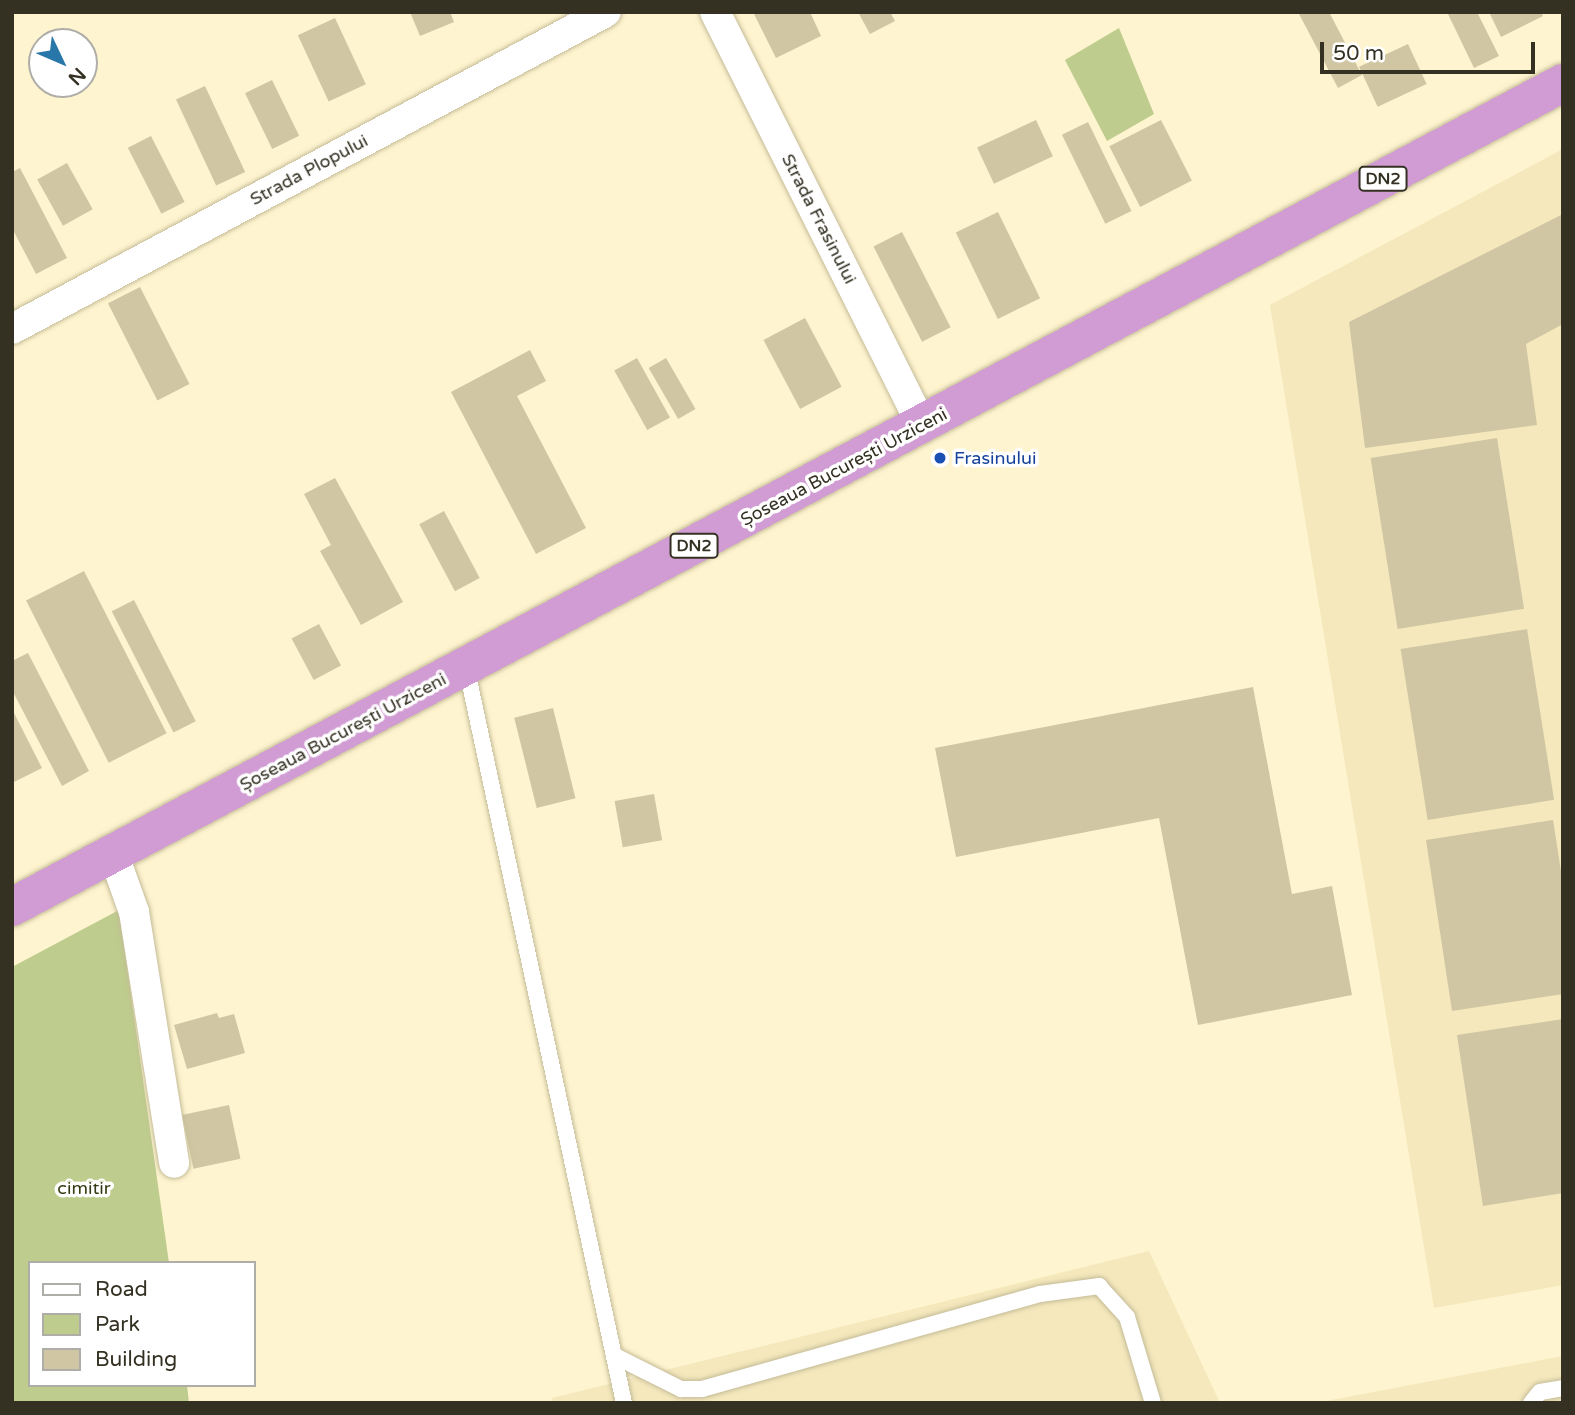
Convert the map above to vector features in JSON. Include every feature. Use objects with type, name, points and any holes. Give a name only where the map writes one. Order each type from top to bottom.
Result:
[{"type":"highway","name":"Șoseaua București Urziceni","points":[[12,906],[1563,83]]},
{"type":"street","name":"Strada Plopului","points":[[12,329],[606,12]]},
{"type":"street","name":"Strada Frasinului","points":[[715,12],[922,425]]},
{"type":"street","points":[[113,853],[134,912],[174,1163]]},
{"type":"lane","points":[[466,666],[624,1403]]},
{"type":"lane","points":[[615,1356],[681,1389],[702,1389],[1040,1294],[1099,1286],[1127,1317],[1153,1403]]},
{"type":"lane","points":[[1531,1403],[1540,1392],[1563,1388]]},
{"type":"shaded area","points":[[1563,149],[1563,1285],[1434,1308],[1270,305]]},
{"type":"shaded area","points":[[1149,1251],[1220,1403],[553,1403],[552,1398]]},
{"type":"shaded area","points":[[1563,1356],[1563,1403],[1316,1403]]},
{"type":"green space","points":[[1119,28],[1154,114],[1107,141],[1065,60]]},
{"type":"green space","name":"cimitir","points":[[119,910],[169,1261],[28,1261],[28,1387],[187,1387],[189,1403],[12,1403],[12,967]]},
{"type":"building","points":[[410,12],[450,12],[454,22],[420,36]]},
{"type":"building","points":[[753,12],[810,12],[821,36],[776,58]]},
{"type":"building","points":[[858,12],[890,12],[895,21],[870,34]]},
{"type":"building","points":[[1298,12],[1329,12],[1362,75],[1338,88]]},
{"type":"building","points":[[1447,12],[1477,12],[1499,56],[1474,68]]},
{"type":"building","points":[[1489,12],[1541,12],[1543,16],[1501,37]]},
{"type":"building","points":[[335,18],[366,84],[329,101],[298,35]]},
{"type":"building","points":[[1408,44],[1427,84],[1378,107],[1359,67]]},
{"type":"building","points":[[272,80],[299,136],[272,149],[245,93]]},
{"type":"building","points":[[205,86],[245,172],[216,186],[176,100]]},
{"type":"building","points":[[1036,120],[1053,156],[994,184],[977,147]]},
{"type":"building","points":[[1161,120],[1192,181],[1140,207],[1109,146]]},
{"type":"building","points":[[1088,122],[1131,211],[1105,224],[1062,135]]},
{"type":"building","points":[[151,136],[185,202],[161,214],[128,148]]},
{"type":"building","points":[[67,163],[93,209],[63,226],[37,179]]},
{"type":"building","points":[[20,168],[67,258],[36,274],[12,228],[12,172]]},
{"type":"building","points":[[998,212],[1040,298],[998,319],[956,233]]},
{"type":"building","points":[[1563,214],[1563,324],[1526,344],[1537,425],[1365,448],[1349,322]]},
{"type":"building","points":[[902,232],[951,327],[922,342],[873,247]]},
{"type":"building","points":[[140,287],[189,384],[157,400],[108,303]]},
{"type":"building","points":[[805,318],[842,387],[800,409],[764,340]]},
{"type":"building","points":[[530,350],[546,381],[517,396],[586,528],[536,554],[451,392]]},
{"type":"building","points":[[637,358],[670,417],[647,430],[614,371]]},
{"type":"building","points":[[666,358],[696,409],[678,419],[649,368]]},
{"type":"building","points":[[1497,438],[1524,609],[1398,629],[1371,458]]},
{"type":"building","points":[[335,478],[403,602],[361,625],[320,551],[331,545],[304,494]]},
{"type":"building","points":[[444,511],[480,578],[455,591],[419,524]]},
{"type":"building","points":[[84,571],[167,733],[109,763],[26,601]]},
{"type":"building","points":[[134,600],[196,721],[173,733],[112,611]]},
{"type":"building","points":[[319,624],[341,665],[314,680],[292,639]]},
{"type":"building","points":[[1527,629],[1554,800],[1428,820],[1401,649]]},
{"type":"building","points":[[28,653],[89,771],[62,786],[12,690],[12,661]]},
{"type":"building","points":[[1253,687],[1292,894],[1332,886],[1352,995],[1198,1025],[1159,818],[956,857],[935,748]]},
{"type":"building","points":[[553,708],[575,798],[537,808],[514,718]]},
{"type":"building","points":[[12,709],[42,768],[12,783]]},
{"type":"building","points":[[654,794],[662,840],[623,847],[615,801]]},
{"type":"building","points":[[1553,820],[1563,884],[1563,994],[1452,1011],[1426,840]]},
{"type":"building","points":[[217,1013],[219,1018],[234,1014],[245,1053],[187,1069],[174,1025]]},
{"type":"building","points":[[1563,1019],[1563,1193],[1483,1206],[1457,1035]]},
{"type":"building","points":[[229,1105],[240,1159],[193,1169],[182,1115]]},
{"type":"place","name":"Frasinului","points":[[940,458]]}]
